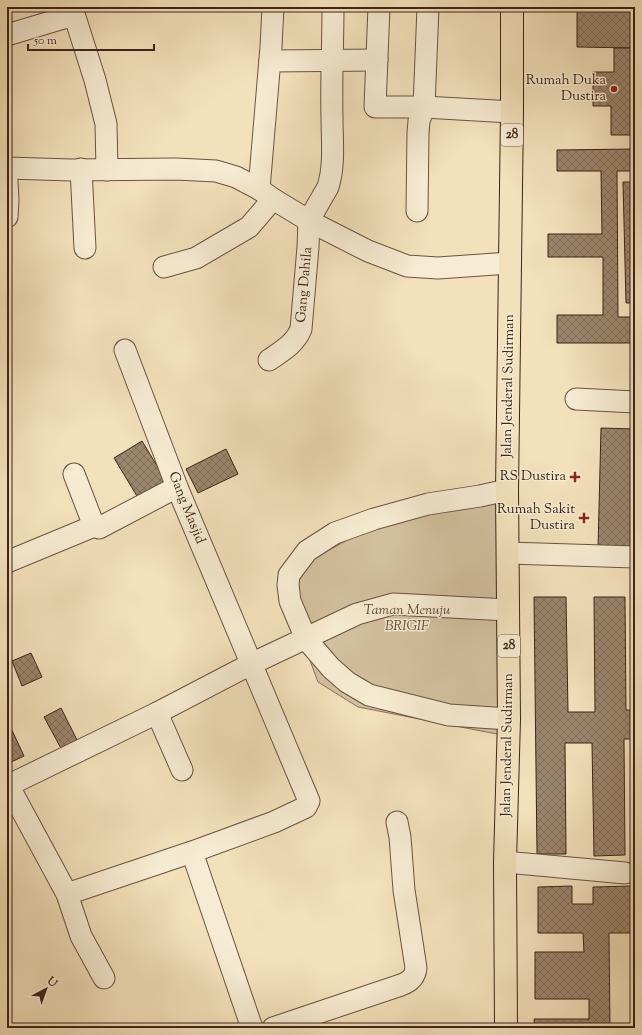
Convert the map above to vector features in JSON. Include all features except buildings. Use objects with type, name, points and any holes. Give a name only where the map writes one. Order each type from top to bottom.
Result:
[{"type":"main road","name":"Jalan Jenderal Sudirman","points":[[506,1028],[505,862],[509,719],[507,490],[512,7]]},
{"type":"street","points":[[164,267],[196,258],[250,227],[266,194],[273,7]]},
{"type":"street","points":[[309,220],[330,181],[332,152],[332,61],[334,7]]},
{"type":"street","points":[[379,7],[375,107],[424,107],[512,112]]},
{"type":"street","points":[[417,211],[418,133],[419,121],[424,107],[428,7]]},
{"type":"street","points":[[7,35],[67,17],[75,17],[95,80],[106,124],[107,170]]},
{"type":"street","points":[[270,61],[377,60]]},
{"type":"street","points":[[7,168],[71,170],[176,169],[216,171],[236,178],[309,220],[368,251],[407,266],[438,268],[510,263]]},
{"type":"street","points":[[81,169],[85,248]]},
{"type":"street","points":[[7,181],[7,217]]},
{"type":"street","name":"Gang Dahila","points":[[269,360],[296,339],[301,329],[309,220]]},
{"type":"street","name":"Gang Masjid","points":[[124,350],[177,486],[309,803],[306,807],[274,822],[192,852]]},
{"type":"street","points":[[576,399],[635,402]]},
{"type":"street","points":[[74,474],[94,526]]},
{"type":"street","points":[[7,562],[94,526],[99,528],[177,486]]},
{"type":"street","points":[[507,490],[428,504],[374,519],[335,533],[307,551],[289,575],[288,585],[290,601],[306,639],[331,668],[347,682],[369,695],[449,715],[509,719]]},
{"type":"street","points":[[508,553],[635,557]]},
{"type":"street","points":[[104,978],[81,936],[67,894],[7,785],[357,614],[393,604],[508,610]]},
{"type":"street","points":[[156,713],[182,770]]},
{"type":"street","points":[[273,1028],[401,985],[412,979],[416,968],[404,890],[400,837],[397,822]]},
{"type":"street","points":[[67,894],[192,852],[252,1028]]},
{"type":"street","points":[[505,862],[625,873]]},
{"type":"green space","name":"Taman Menuju BRIGIF","points":[[504,501],[502,735],[358,707],[318,682],[283,588],[301,565],[355,536],[427,512]]},
{"type":"place","name":"Rumah Duka Dustira","points":[[614,89]]},
{"type":"place","name":"RS Dustira","points":[[575,477]]},
{"type":"place","name":"Rumah Sakit Dustira","points":[[584,518]]}]
